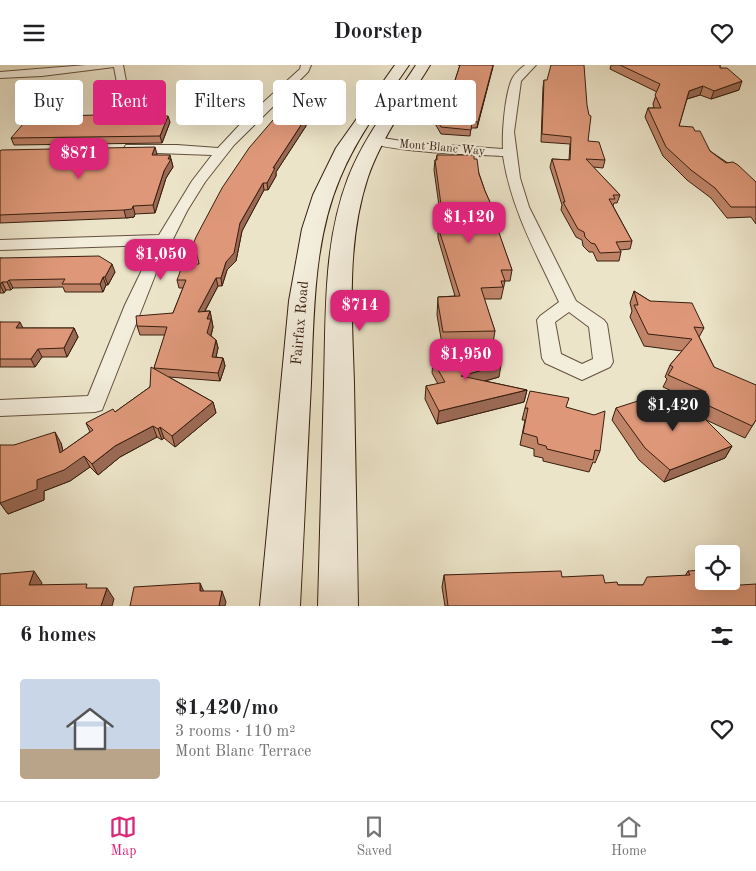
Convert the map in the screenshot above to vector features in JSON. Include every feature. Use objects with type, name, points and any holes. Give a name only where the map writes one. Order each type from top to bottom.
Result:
[{"type":"main road","name":"Fairfax Road","points":[[398,80],[402,65]]},
{"type":"main road","points":[[407,80],[414,69],[414,65]]},
{"type":"main road","name":"Fairfax Road","points":[[407,80],[423,65]]},
{"type":"main road","name":"Fairfax Road","points":[[280,606],[302,301],[307,257],[314,223],[327,185],[350,139],[363,125]]},
{"type":"main road","name":"Fairfax Road","points":[[338,606],[341,257],[346,224],[356,186],[382,125]]},
{"type":"street","points":[[0,75],[42,73],[111,65]]},
{"type":"street","points":[[118,65],[121,80]]},
{"type":"street","points":[[0,408],[95,404],[143,282],[162,241],[185,202],[221,152],[239,132],[304,70],[306,65]]},
{"type":"street","points":[[531,65],[516,81],[508,132],[513,179],[522,207],[569,304]]},
{"type":"street","name":"Mont Blanc Way","points":[[376,141],[415,147],[509,153]]},
{"type":"street","points":[[115,149],[177,149],[221,152]]},
{"type":"street","points":[[0,245],[162,241]]},
{"type":"building","points":[[460,65],[493,65],[478,122],[476,122],[476,80],[455,80]]},
{"type":"building","points":[[551,65],[584,65],[587,105],[589,115],[591,116],[588,141],[599,142],[605,160],[586,159],[620,195],[613,195],[615,199],[609,199],[632,241],[616,242],[621,252],[600,253],[595,244],[585,237],[584,232],[578,229],[563,202],[565,202],[552,159],[570,160],[571,137],[542,134],[544,80],[547,80]]},
{"type":"building","points":[[620,65],[720,65],[720,68],[727,68],[742,81],[714,91],[703,86],[689,91],[679,126],[693,127],[695,131],[700,131],[710,151],[726,163],[733,162],[738,165],[756,182],[756,207],[731,207],[715,188],[691,170],[666,147],[648,108],[661,108],[655,95],[660,84]]},
{"type":"building","points":[[83,115],[93,115],[93,125],[164,125],[160,136],[11,138],[22,125],[83,125]]},
{"type":"building","points":[[273,120],[273,125],[301,125],[273,168],[275,168],[267,183],[263,183],[240,223],[234,253],[226,262],[221,278],[216,278],[198,312],[210,311],[207,319],[211,319],[207,333],[216,340],[212,357],[223,358],[218,373],[154,368],[167,327],[137,326],[136,316],[173,313],[186,280],[177,280],[183,264],[199,264],[194,242],[196,237],[222,188],[249,148]]},
{"type":"building","points":[[440,125],[472,125],[471,130],[441,127]]},
{"type":"building","points":[[155,147],[152,155],[170,155],[168,159],[171,159],[164,171],[153,205],[133,206],[132,209],[124,210],[0,215],[1,150]]},
{"type":"building","points":[[437,155],[474,155],[474,159],[477,159],[479,174],[485,191],[501,227],[498,230],[512,270],[501,270],[505,281],[501,281],[503,287],[481,288],[495,331],[443,332],[438,297],[460,296],[438,227],[444,227],[435,160],[437,160]]},
{"type":"building","points":[[99,256],[112,264],[100,284],[62,284],[65,279],[9,280],[2,282],[0,285],[0,258]]},
{"type":"building","points":[[634,291],[650,301],[692,303],[704,328],[694,327],[714,367],[756,385],[756,420],[752,426],[690,397],[706,392],[668,375],[673,367],[670,365],[692,339],[648,334],[634,305],[638,305]]},
{"type":"building","points":[[0,322],[20,322],[16,328],[74,328],[64,348],[38,349],[31,359],[0,359]]},
{"type":"building","points":[[490,349],[501,365],[461,376],[527,390],[439,411],[426,386],[445,382],[433,361]]},
{"type":"building","points":[[151,367],[213,402],[172,436],[160,427],[158,429],[153,426],[115,446],[92,464],[84,456],[64,470],[37,480],[37,489],[0,503],[0,445],[14,445],[55,432],[60,453],[93,430],[86,423],[113,409],[115,412],[150,387]]},
{"type":"building","points":[[530,391],[569,398],[566,407],[594,415],[605,411],[600,451],[595,450],[593,460],[547,449],[546,446],[538,444],[537,437],[523,433],[528,408],[525,408]]},
{"type":"building","points":[[644,399],[655,409],[685,399],[732,446],[670,470],[645,448],[616,408]]},
{"type":"building","points":[[34,571],[29,585],[87,584],[86,588],[107,588],[101,606],[0,606],[0,574]]},
{"type":"building","points":[[561,571],[562,577],[603,575],[605,583],[617,582],[618,585],[643,585],[647,577],[690,575],[688,571],[695,571],[695,590],[740,590],[740,585],[756,584],[756,606],[448,606],[444,575]]},
{"type":"building","points":[[200,583],[200,591],[222,591],[219,606],[130,606],[134,587]]}]
